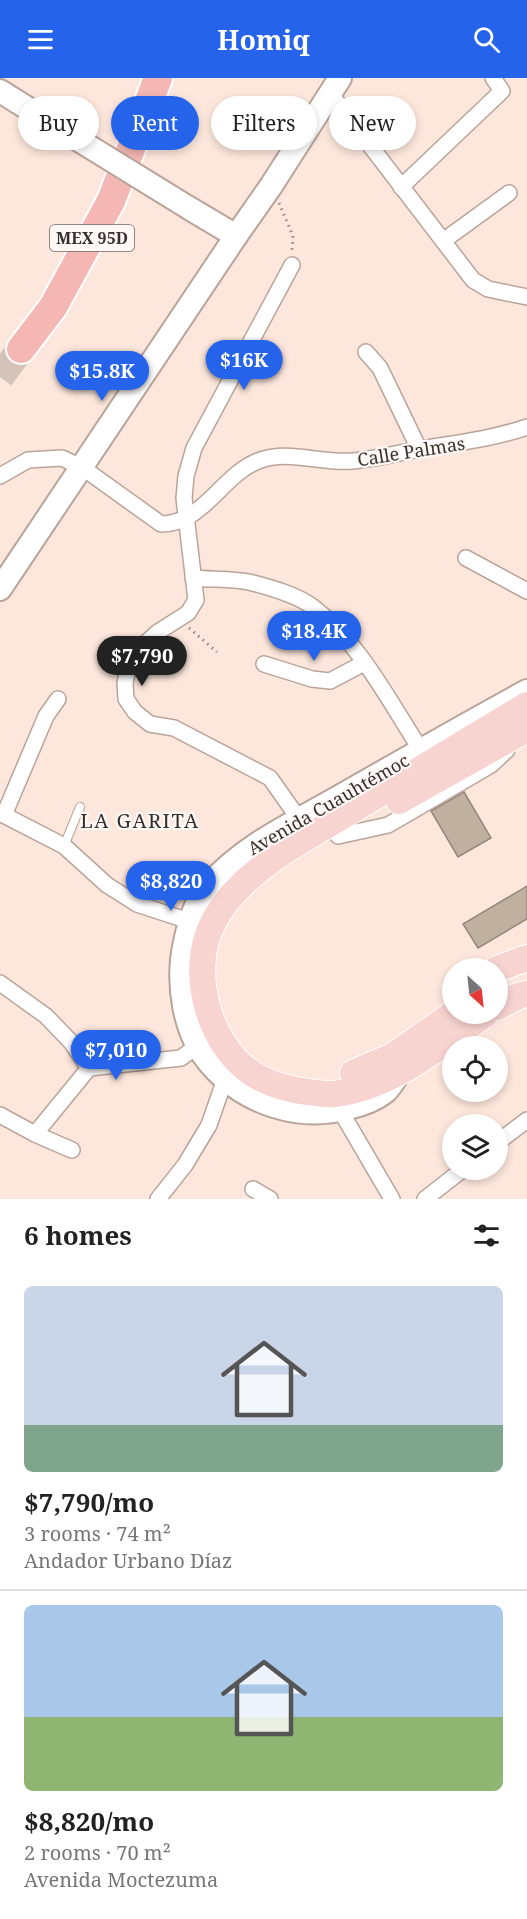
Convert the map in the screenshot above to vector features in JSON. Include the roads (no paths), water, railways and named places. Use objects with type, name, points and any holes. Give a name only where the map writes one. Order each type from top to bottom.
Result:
[{"type":"highway","name":"MEX 95D","points":[[21,349],[52,306],[111,201],[156,78]]},
{"type":"main road","points":[[0,589],[271,186],[335,85]]},
{"type":"main road","points":[[0,91],[236,236]]},
{"type":"main road","name":"Avenida Cuauhtémoc","points":[[399,1074],[385,1092],[366,1104],[316,1114],[282,1110],[247,1094],[225,1079],[211,1065],[198,1045],[186,1017],[181,959],[189,921],[208,885],[243,853],[527,691]]},
{"type":"main road","name":"Avenida Cuauhtémoc","points":[[472,1024],[399,1074],[363,1088],[333,1095],[290,1090],[259,1078],[238,1062],[222,1042],[210,1018],[202,989],[203,954],[211,925],[227,899],[253,873],[285,850],[527,705]]},
{"type":"main road","name":"Avenida Cuauhtémoc","points":[[442,1021],[393,1056],[360,1071],[332,1079],[296,1075],[271,1065],[252,1051],[237,1034],[224,1008],[218,987],[218,959],[225,933],[239,908],[263,884],[338,836],[527,730]]},
{"type":"main road","points":[[508,965],[527,958]]},
{"type":"main road","points":[[508,979],[527,973]]},
{"type":"main road","points":[[508,1002],[527,994]]},
{"type":"street","points":[[401,187],[502,92],[493,78]]},
{"type":"street","points":[[335,85],[401,187],[473,280],[488,289],[527,297]]},
{"type":"street","points":[[443,241],[509,193]]},
{"type":"street","points":[[292,265],[194,448],[186,476],[184,498],[196,600],[188,613],[158,632],[138,650],[129,664],[126,699],[135,712],[150,724],[174,728],[270,778],[299,819]]},
{"type":"street","points":[[366,352],[377,363],[419,449]]},
{"type":"street","name":"Calle Palmas","points":[[0,476],[28,460],[62,458],[83,468],[161,524],[174,524],[199,510],[238,473],[257,461],[278,456],[352,462],[499,436],[527,428]]},
{"type":"street","points":[[466,558],[527,591]]},
{"type":"street","points":[[193,578],[251,582],[284,593],[312,606],[340,634],[364,663],[421,750]]},
{"type":"street","points":[[264,664],[312,679],[330,681],[364,663]]},
{"type":"street","points":[[58,699],[46,716],[2,814],[64,846],[107,885],[137,904],[189,921]]},
{"type":"street","points":[[0,983],[46,1016],[71,1042],[88,1068]]},
{"type":"street","points":[[35,1134],[88,1068],[181,1058],[198,1045]]},
{"type":"street","points":[[158,1199],[185,1165],[209,1125],[225,1079]]},
{"type":"street","points":[[340,1110],[392,1199]]},
{"type":"street","points":[[0,1115],[72,1150]]},
{"type":"street","points":[[508,1135],[527,1120]]},
{"type":"street","points":[[425,1199],[449,1180]]},
{"type":"street","points":[[253,1189],[270,1199]]},
{"type":"lane","points":[[64,846],[80,807]]},
{"type":"tunnel","points":[[0,377],[21,349]]},
{"type":"district","name":"LA GARITA","points":[[140,820]]}]
